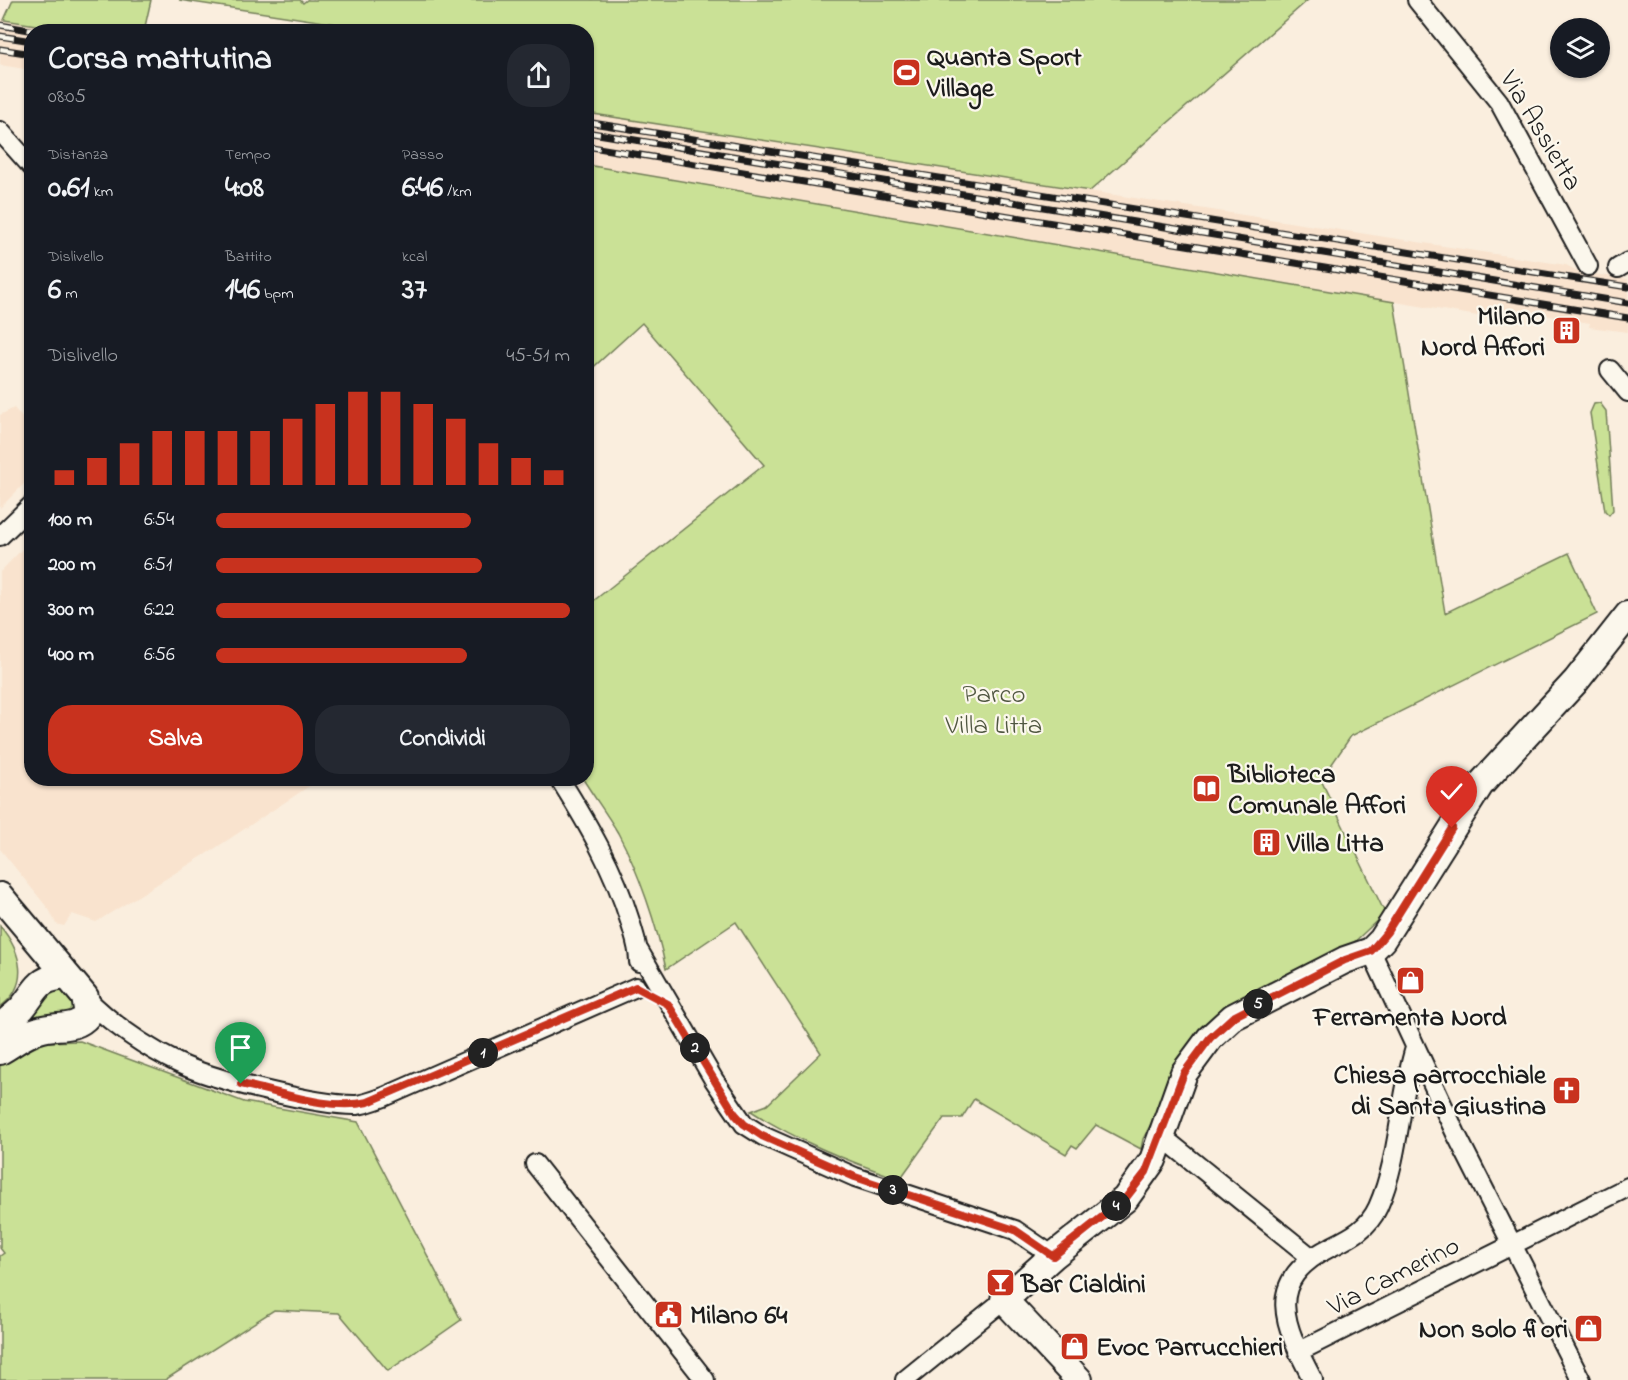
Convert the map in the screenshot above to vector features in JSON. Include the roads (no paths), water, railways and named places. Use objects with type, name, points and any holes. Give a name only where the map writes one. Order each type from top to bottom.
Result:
[{"type":"street","name":"Via Assietta","points":[[1417,0],[1499,102],[1588,266]]},
{"type":"street","points":[[0,131],[24,158]]},
{"type":"street","points":[[1610,370],[1628,392]]},
{"type":"street","points":[[0,536],[24,513]]},
{"type":"street","points":[[905,1380],[1125,1199],[1149,1166],[1184,1073],[1225,1022],[1345,960],[1371,951],[1387,932],[1480,784],[1576,681],[1628,615]]},
{"type":"street","points":[[564,786],[606,858],[639,951],[668,1004],[735,1114],[744,1124],[762,1136],[855,1177],[1015,1230],[1053,1256]]},
{"type":"street","points":[[0,896],[85,998],[115,1026],[180,1064],[241,1084],[321,1101],[358,1105],[384,1097],[636,987]]},
{"type":"street","points":[[33,937],[38,984]]},
{"type":"street","points":[[636,987],[639,951]]},
{"type":"street","points":[[1371,951],[1415,1048],[1581,1380]]},
{"type":"street","points":[[1,1026],[22,1008],[38,984],[50,978],[66,976]]},
{"type":"street","points":[[636,987],[668,1004]]},
{"type":"street","points":[[0,1051],[41,1029],[75,1026],[83,1022],[88,1016],[85,998]]},
{"type":"street","points":[[1313,1380],[1298,1352],[1284,1306],[1291,1278],[1312,1258],[1351,1239],[1364,1229],[1377,1208],[1392,1170],[1406,1075],[1415,1048]]},
{"type":"street","points":[[1160,1135],[1312,1258]]},
{"type":"street","points":[[535,1164],[705,1380]]},
{"type":"street","name":"Via Camerino","points":[[1298,1352],[1628,1187]]},
{"type":"street","points":[[1004,1300],[1079,1380]]},
{"type":"railway","points":[[0,25],[24,29]]},
{"type":"railway","points":[[0,36],[24,40]]},
{"type":"railway","points":[[0,49],[24,53]]},
{"type":"railway","points":[[594,123],[1628,287]]},
{"type":"railway","points":[[594,133],[1628,303]]},
{"type":"railway","points":[[594,147],[1628,318]]},
{"type":"place","name":"Quanta Sport Village","points":[[906,72]]},
{"type":"place","name":"Milano Nord Affori","points":[[1566,331]]},
{"type":"place","name":"Biblioteca Comunale Affori","points":[[1207,789]]},
{"type":"place","name":"Villa Litta","points":[[1266,842]]},
{"type":"place","name":"Ferramenta Nord","points":[[1410,981]]},
{"type":"place","name":"Chiesa parrocchiale di Santa Giustina","points":[[1567,1090]]},
{"type":"place","name":"Bar Cialdini","points":[[1000,1283]]},
{"type":"place","name":"Milano 64","points":[[669,1314]]},
{"type":"place","name":"Non solo fiori","points":[[1589,1328]]},
{"type":"place","name":"Evoc Parrucchieri","points":[[1075,1346]]},
{"type":"park label","name":"Parco Villa Litta","points":[[994,708]]}]
